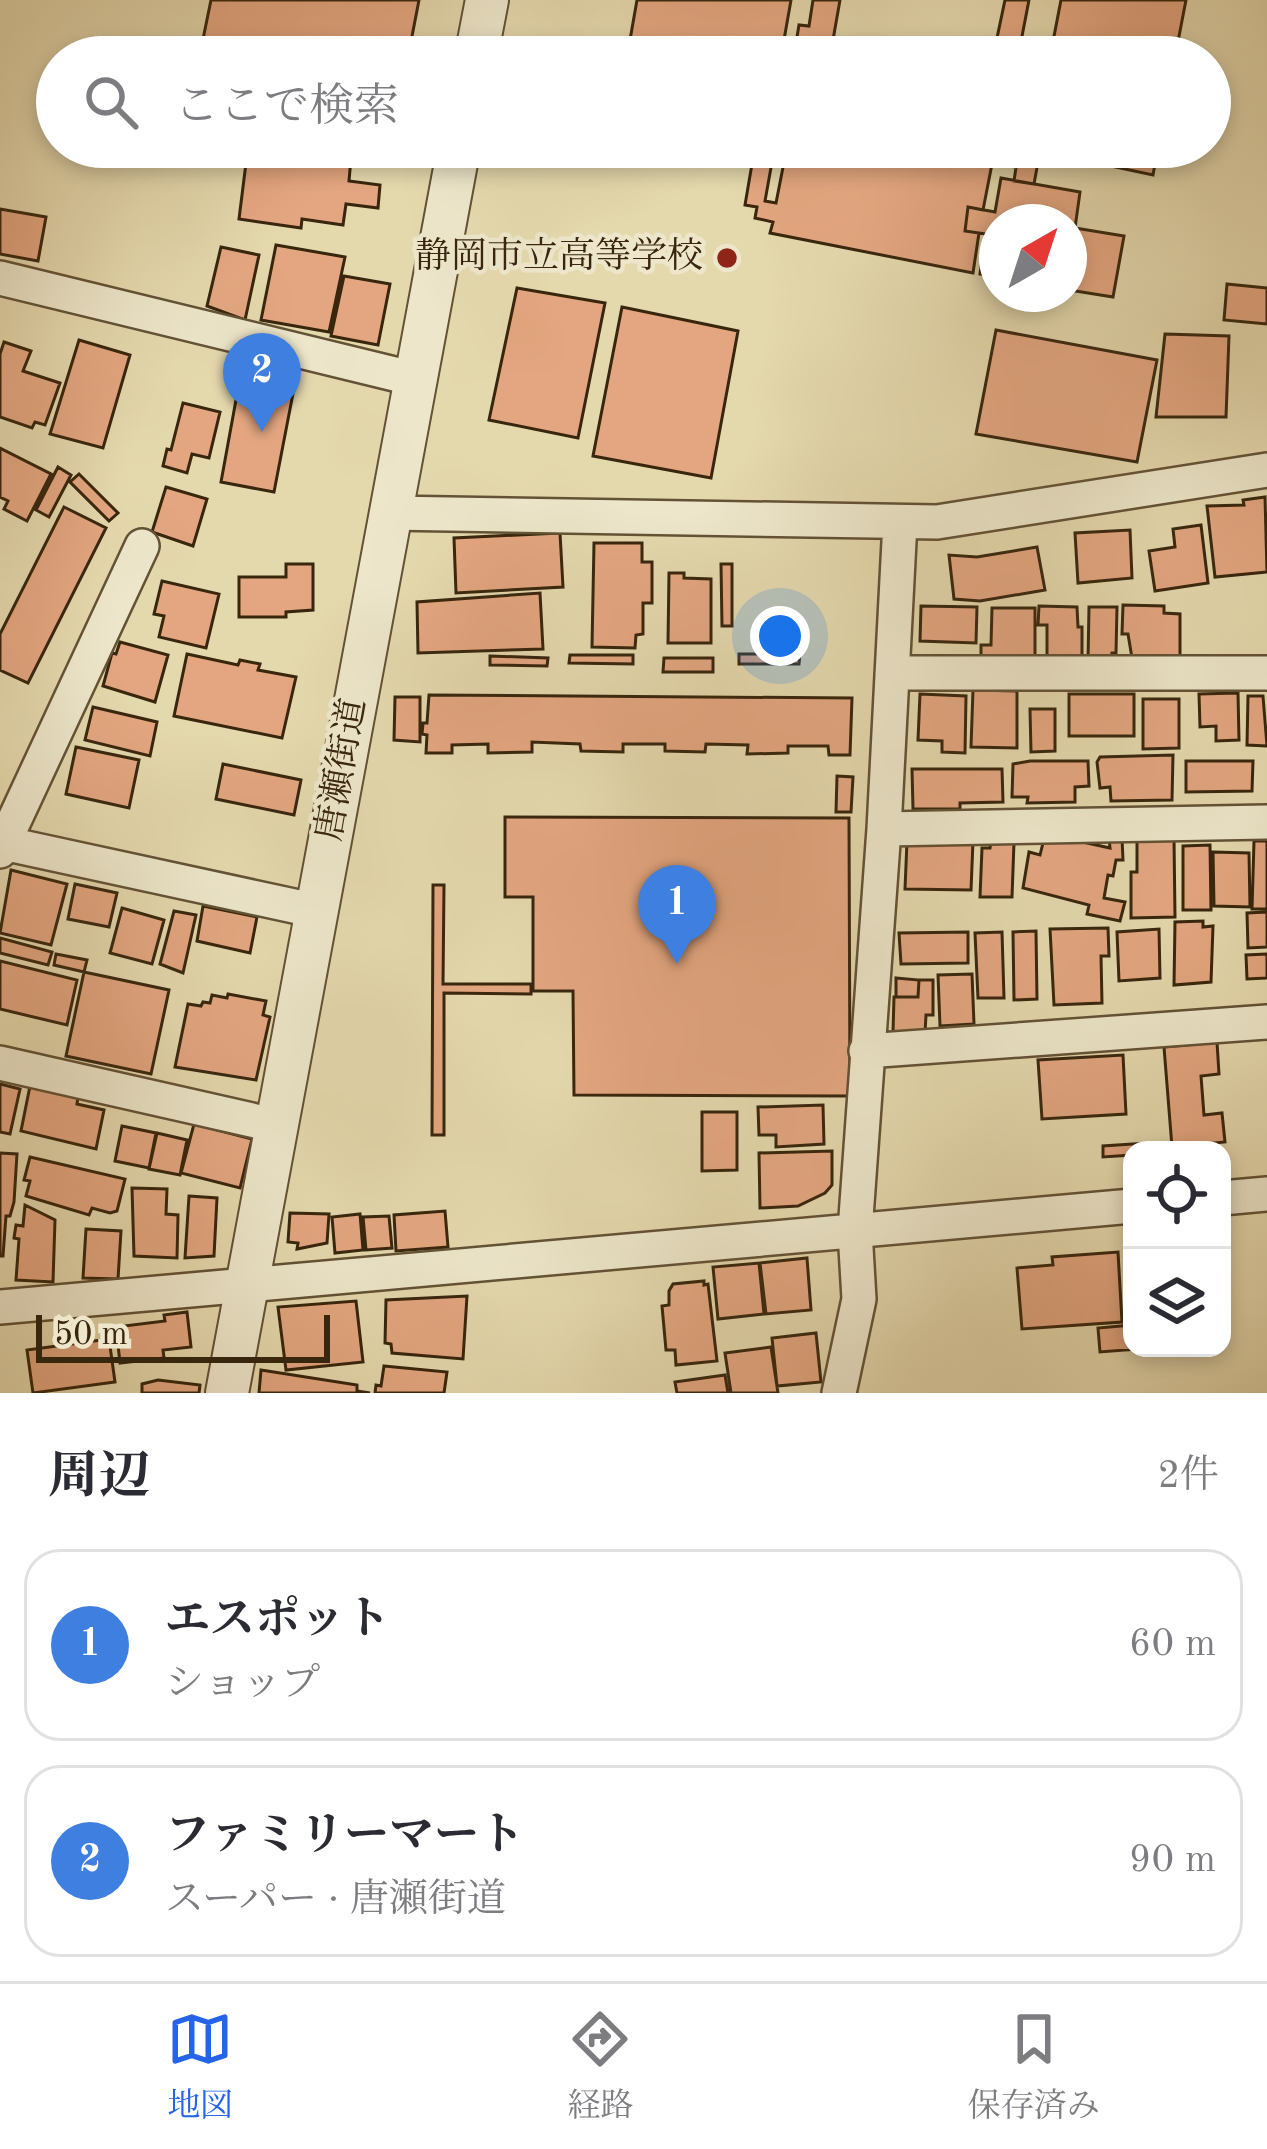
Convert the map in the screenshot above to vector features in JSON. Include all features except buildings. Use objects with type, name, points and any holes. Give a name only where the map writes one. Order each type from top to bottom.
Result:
[{"type":"street","points":[[480,36],[487,0]]},
{"type":"street","name":"唐瀬街道","points":[[227,1393],[455,168]]},
{"type":"street","points":[[0,278],[415,380]]},
{"type":"street","points":[[389,513],[937,522],[1267,470]]},
{"type":"street","points":[[839,1393],[859,1299],[855,1231],[900,522]]},
{"type":"street","points":[[142,546],[2,847],[317,911]]},
{"type":"street","points":[[892,673],[1267,673]]},
{"type":"street","points":[[884,829],[1267,823]]},
{"type":"street","points":[[866,1051],[1267,1022]]},
{"type":"street","points":[[0,1063],[278,1126]]},
{"type":"street","points":[[1231,1197],[1267,1194]]},
{"type":"street","points":[[0,1307],[1123,1207]]},
{"type":"place","name":"静岡市立高等学校","points":[[727,258]]},
{"type":"place","name":"ファミリーマート","points":[[262,432]]},
{"type":"place","name":"エスポット","points":[[677,964]]}]
